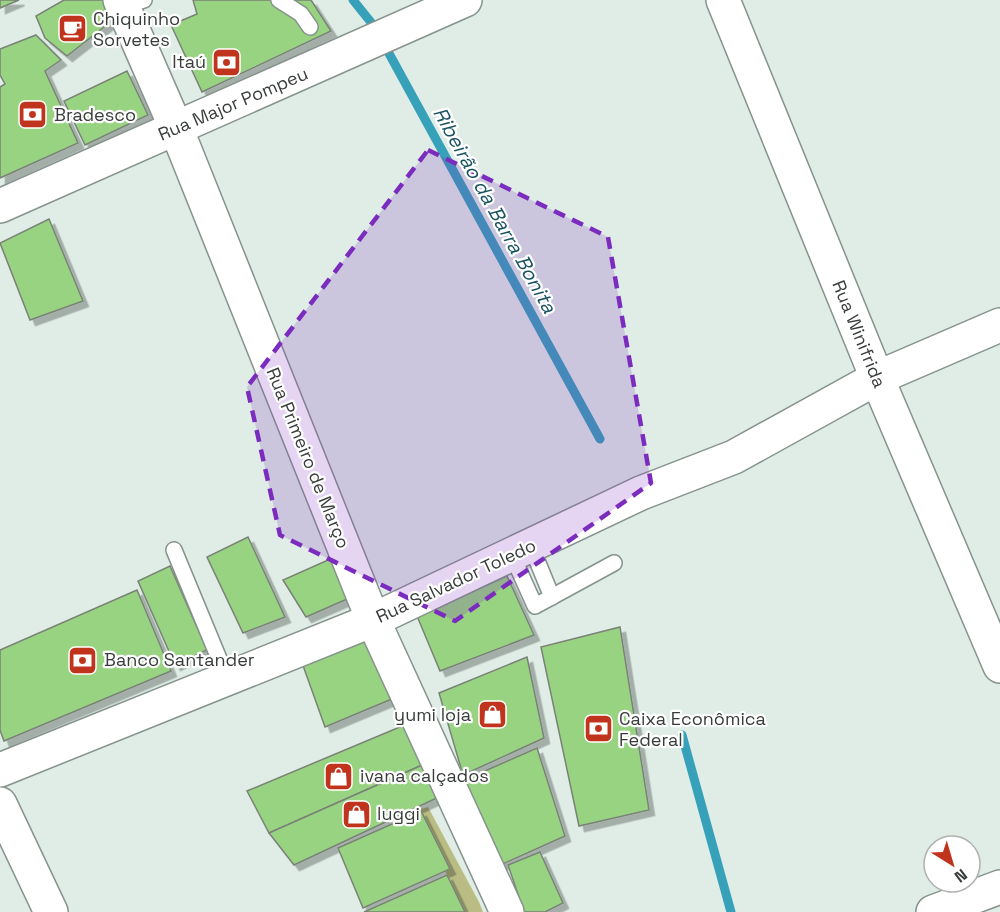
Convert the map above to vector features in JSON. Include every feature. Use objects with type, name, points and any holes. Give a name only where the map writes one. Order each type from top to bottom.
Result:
[{"type":"street","name":"Rua Major Pompeu","points":[[0,206],[465,0]]},
{"type":"street","name":"Rua Winifrida","points":[[723,0],[877,378],[1000,666]]},
{"type":"street","name":"Rua Primeiro de Março","points":[[129,2],[176,128],[373,620],[507,912]]},
{"type":"street","name":"Rua Salvador Toledo","points":[[0,770],[373,620],[641,493],[734,457],[877,378],[1000,325]]},
{"type":"street","points":[[0,804],[51,912]]},
{"type":"street","points":[[933,912],[1000,887]]},
{"type":"lane","points":[[279,0],[301,14],[310,27]]},
{"type":"lane","points":[[174,550],[227,678]]},
{"type":"lane","points":[[521,550],[552,597],[614,563]]},
{"type":"highlighted area","points":[[428,150],[608,237],[651,483],[455,621],[280,535],[247,387]]},
{"type":"green space","points":[[428,807],[483,912],[464,912],[417,810]]},
{"type":"building","points":[[0,0],[19,0],[0,8]]},
{"type":"building","name":"Chiquinho Sorvetes","points":[[64,0],[107,0],[113,20],[67,56],[45,38],[36,16]]},
{"type":"building","name":"Itaú","points":[[193,0],[311,0],[331,31],[202,92],[171,25],[197,14]]},
{"type":"building","name":"Bradesco","points":[[36,35],[61,60],[45,71],[78,143],[0,178],[0,87],[5,84],[0,75],[0,49]]},
{"type":"building","points":[[127,71],[148,115],[85,145],[64,101]]},
{"type":"building","points":[[49,219],[83,301],[30,320],[0,243]]},
{"type":"building","points":[[248,537],[285,617],[243,633],[207,557]]},
{"type":"building","points":[[337,556],[354,596],[306,617],[283,580]]},
{"type":"building","points":[[170,566],[207,650],[175,665],[138,581]]},
{"type":"building","points":[[507,576],[534,635],[440,671],[417,616]]},
{"type":"building","name":"Banco Santander","points":[[137,590],[171,671],[4,741],[0,730],[0,650]]},
{"type":"building","name":"Caixa Econômica Federal","points":[[620,627],[649,810],[579,826],[541,647]]},
{"type":"building","points":[[369,631],[399,696],[325,727],[301,660]]},
{"type":"building","name":"yumi loja","points":[[527,657],[544,738],[463,775],[439,693]]},
{"type":"building","name":"ivana calçados","points":[[407,724],[429,762],[269,833],[247,791]]},
{"type":"building","points":[[537,748],[565,836],[496,867],[462,781]]},
{"type":"building","name":"luggi","points":[[429,762],[441,796],[294,865],[269,833]]},
{"type":"building","points":[[421,811],[450,869],[363,908],[338,848]]},
{"type":"building","points":[[540,852],[563,903],[545,912],[524,912],[508,865]]},
{"type":"building","points":[[447,875],[465,912],[364,912]]},
{"type":"waterway","name":"Ribeirão da Barra Bonita","points":[[353,0],[374,26],[600,439]]},
{"type":"waterway","name":"Ribeirão da Barra Bonita","points":[[682,735],[731,912]]},
{"type":"place","name":"Chiquinho Sorvetes","points":[[72,29]]},
{"type":"place","name":"Itaú","points":[[227,62]]},
{"type":"place","name":"Bradesco","points":[[33,115]]},
{"type":"place","name":"Banco Santander","points":[[83,660]]},
{"type":"place","name":"yumi loja","points":[[492,715]]},
{"type":"place","name":"Caixa Econômica Federal","points":[[598,729]]},
{"type":"place","name":"ivana calçados","points":[[339,776]]},
{"type":"place","name":"luggi","points":[[356,814]]}]
